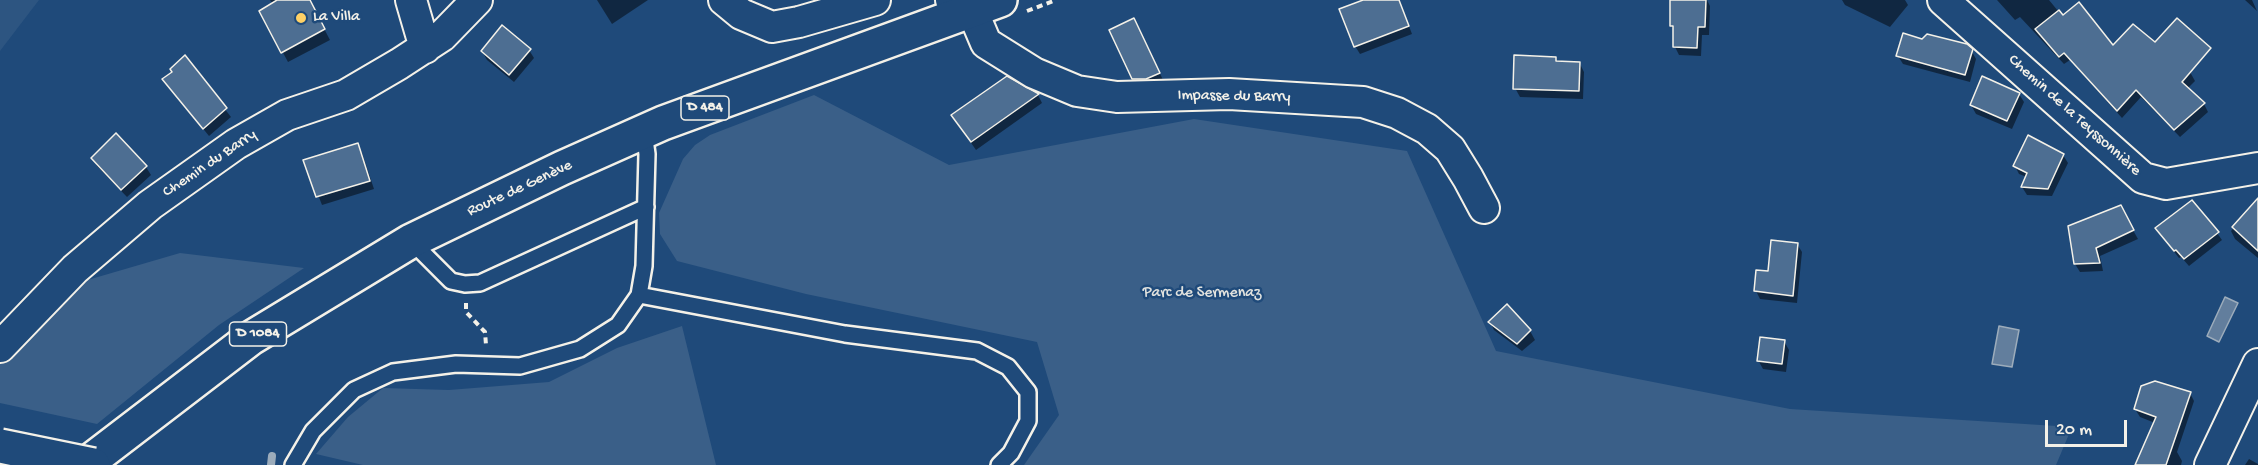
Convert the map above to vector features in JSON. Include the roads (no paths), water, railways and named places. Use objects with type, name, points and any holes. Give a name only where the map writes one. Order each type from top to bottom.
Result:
[{"type":"main road","name":"Route de Genève","points":[[85,465],[251,338],[411,241],[644,132],[975,3]]},
{"type":"main road","points":[[0,446],[93,465]]},
{"type":"street","points":[[411,0],[425,48]]},
{"type":"street","name":"Chemin du Barry","points":[[0,347],[75,269],[150,205],[236,144],[287,115],[346,94],[425,48],[442,36],[477,0]]},
{"type":"street","points":[[724,0],[741,14],[772,27],[799,22],[875,0]]},
{"type":"street","name":"Chemin de la Teyssonnière","points":[[1943,0],[2143,178],[2166,184],[2258,168]]},
{"type":"street","name":"Impasse du Barry","points":[[975,3],[986,43],[1034,73],[1077,91],[1117,97],[1229,94],[1362,102],[1397,113],[1427,129],[1450,149],[1484,208]]},
{"type":"street","points":[[2210,465],[2258,364]]},
{"type":"lane","points":[[293,465],[313,431],[354,390],[393,372],[456,364],[520,366],[580,349],[618,325],[639,295],[644,266],[647,153],[644,132]]},
{"type":"lane","points":[[411,241],[451,281],[465,284],[480,283],[646,207]]},
{"type":"lane","points":[[639,295],[845,334],[977,351],[1008,367],[1028,392],[1028,421],[1011,453],[999,465]]},
{"type":"waterway","points":[[271,465],[272,456]]},
{"type":"place","name":"La Villa","points":[[301,18]]},
{"type":"park label","name":"Parc de Sermenaz","points":[[1202,294]]}]
